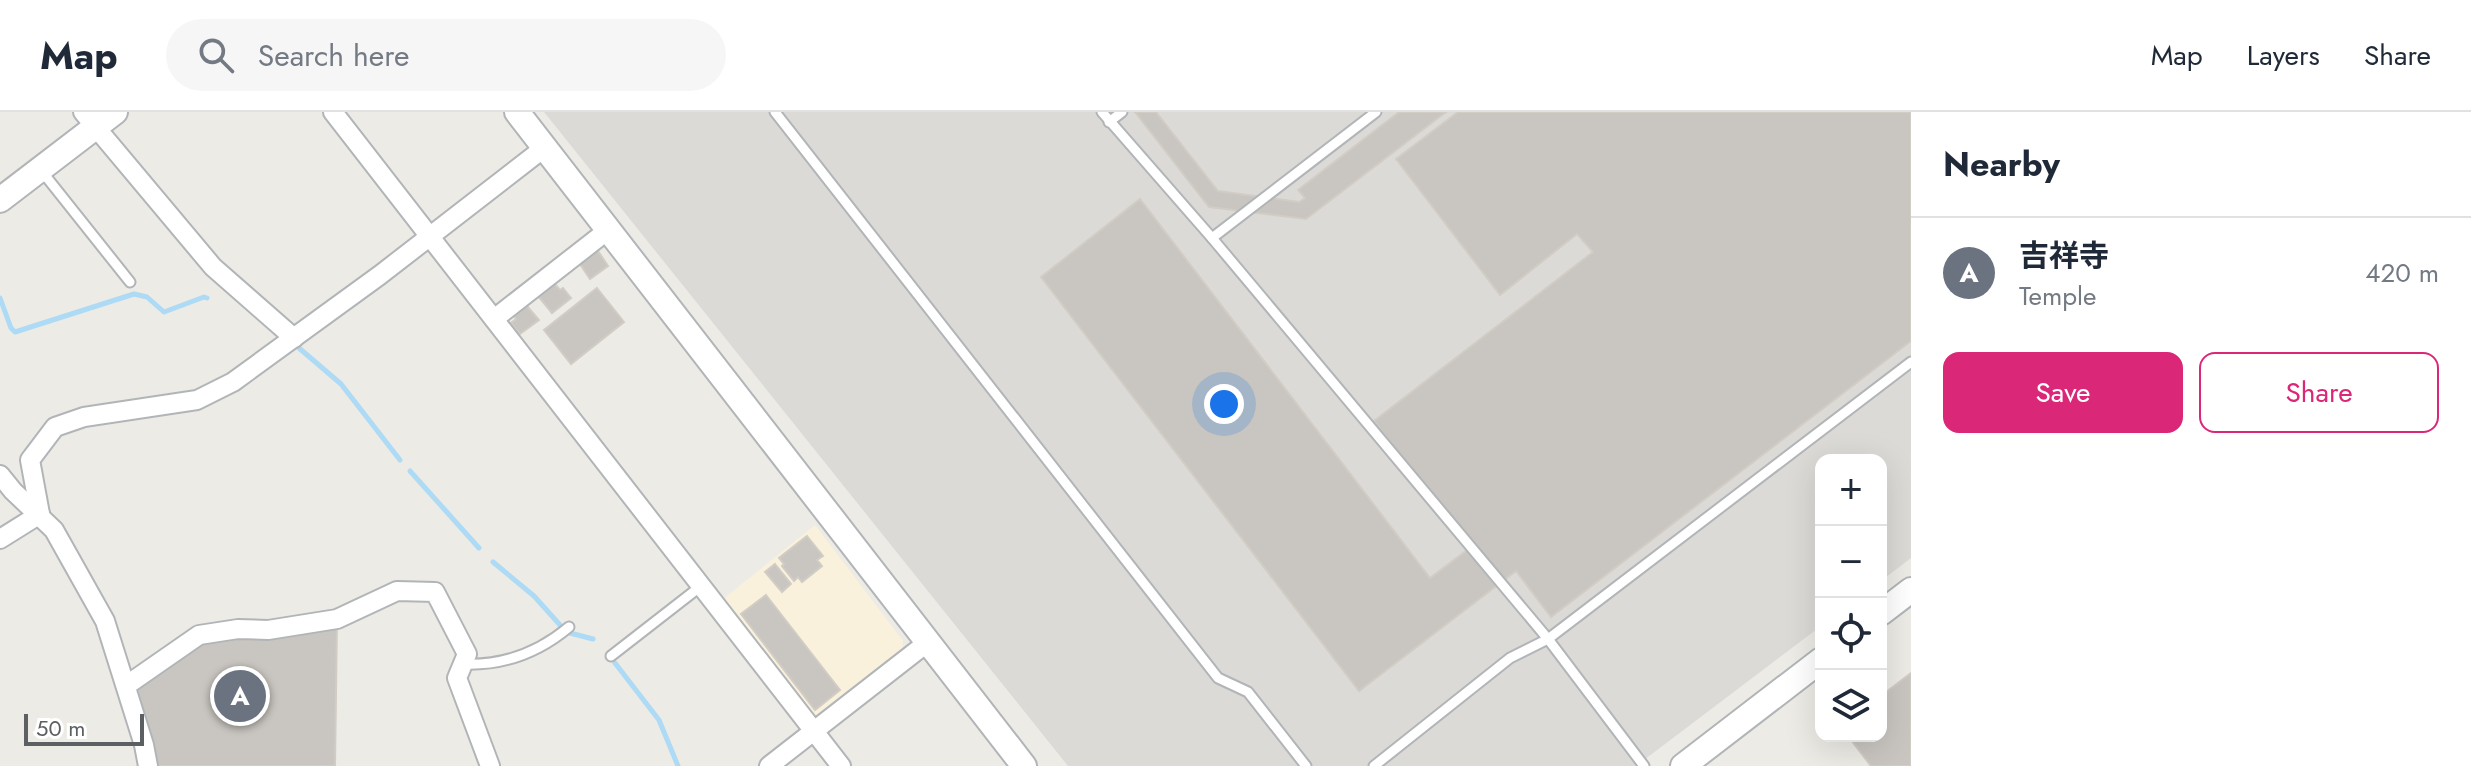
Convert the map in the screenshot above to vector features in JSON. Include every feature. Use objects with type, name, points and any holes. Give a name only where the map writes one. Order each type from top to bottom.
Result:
[{"type":"street","points":[[333,112],[841,766]]},
{"type":"street","points":[[517,112],[1024,766]]},
{"type":"street","points":[[0,200],[98,117],[213,267],[294,338]]},
{"type":"street","points":[[40,514],[30,460],[55,427],[84,417],[197,400],[233,382],[544,148]]},
{"type":"street","points":[[494,319],[608,230]]},
{"type":"street","points":[[0,475],[54,530],[105,621],[127,685],[148,766]]},
{"type":"street","points":[[0,539],[40,514]]},
{"type":"street","points":[[1887,608],[1911,590]]},
{"type":"street","points":[[127,685],[199,635],[238,629],[268,630],[337,619],[397,591],[435,592],[467,654],[457,678],[490,766]]},
{"type":"street","points":[[769,766],[928,642]]},
{"type":"street","points":[[1683,766],[1815,665]]},
{"type":"lane","points":[[775,112],[1218,678],[1248,692],[1306,766]]},
{"type":"lane","points":[[1102,112],[1212,238],[1548,639],[1644,766]]},
{"type":"lane","points":[[1109,122],[1122,112]]},
{"type":"lane","points":[[1212,238],[1376,112]]},
{"type":"lane","points":[[40,169],[130,282]]},
{"type":"lane","points":[[1374,766],[1510,658],[1548,639],[1911,362]]},
{"type":"lane","points":[[611,656],[701,586]]},
{"type":"lane","points":[[462,664],[484,665],[515,660],[569,627]]},
{"type":"shaded area","points":[[544,112],[1911,112],[1911,558],[1887,576],[1887,454],[1815,454],[1815,631],[1636,766],[1068,766]]},
{"type":"shaded area","points":[[815,525],[903,641],[902,654],[819,718],[813,716],[722,600]]},
{"type":"building","points":[[1135,112],[1156,112],[1218,191],[1299,202],[1305,198],[1298,190],[1399,112],[1446,112],[1306,219],[1209,207]]},
{"type":"building","points":[[1458,112],[1911,112],[1911,341],[1551,617],[1516,571],[1359,691],[1041,277],[1140,199],[1430,578],[1471,547],[1374,421],[1593,252],[1577,234],[1500,295],[1396,159]]},
{"type":"building","points":[[598,251],[608,266],[590,279],[580,264]]},
{"type":"building","points":[[554,283],[571,298],[552,313],[538,296]]},
{"type":"building","points":[[597,288],[624,322],[571,364],[544,330]]},
{"type":"building","points":[[527,306],[539,320],[520,334],[511,323],[516,319],[514,316]]},
{"type":"building","points":[[807,536],[823,556],[817,560],[822,566],[802,582],[798,577],[794,581],[779,558]]},
{"type":"building","points":[[775,564],[791,584],[782,592],[765,572]]},
{"type":"building","points":[[766,595],[840,690],[815,710],[741,614]]},
{"type":"building","points":[[337,619],[335,766],[148,766],[127,685],[199,635]]},
{"type":"building","points":[[1911,673],[1911,766],[1871,766],[1853,742],[1887,742],[1887,691]]},
{"type":"waterway","points":[[0,298],[15,332],[134,294],[147,297],[164,312],[207,298]]},
{"type":"waterway","points":[[299,348],[341,384],[400,460]]},
{"type":"waterway","points":[[410,471],[479,548]]},
{"type":"waterway","points":[[493,562],[534,596],[560,625]]},
{"type":"waterway","points":[[570,633],[593,639]]},
{"type":"waterway","points":[[615,663],[659,720],[678,766]]},
{"type":"place","name":"吉祥寺","points":[[240,696]]}]
